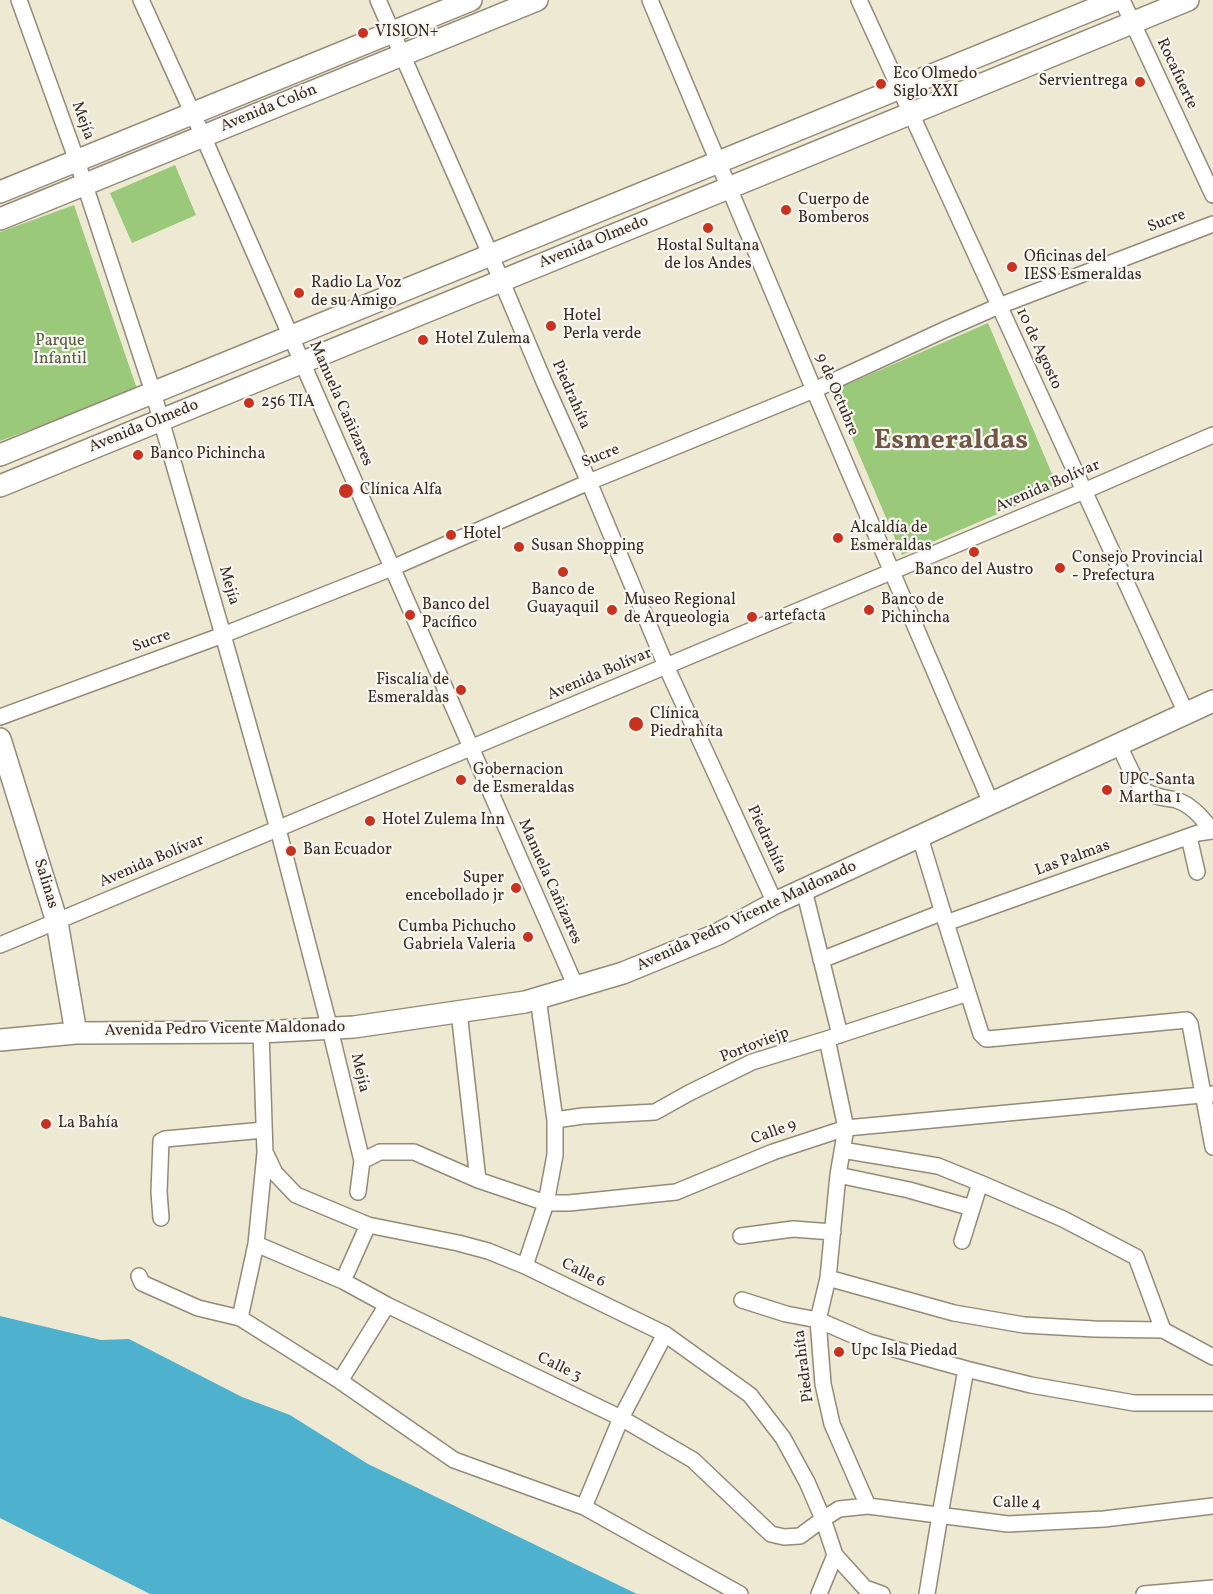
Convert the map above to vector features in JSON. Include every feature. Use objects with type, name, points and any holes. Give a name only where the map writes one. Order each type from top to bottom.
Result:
[{"type":"street","name":"Mejía","points":[[19,0],[85,184],[162,420],[278,829],[330,1029],[362,1161],[358,1192]]},
{"type":"street","name":"Manuela Cañizares","points":[[141,0],[193,113],[576,987]]},
{"type":"street","name":"Piedrahíta","points":[[378,0],[590,482],[666,666],[775,903]]},
{"type":"street","name":"Avenida Colón","points":[[0,192],[471,0]]},
{"type":"street","name":"Avenida Colón","points":[[0,219],[537,0]]},
{"type":"street","name":"9 de Octubre","points":[[650,0],[991,804]]},
{"type":"street","name":"10 de Agosto","points":[[859,0],[1186,713]]},
{"type":"street","name":"Avenida Olmedo","points":[[0,455],[1116,0]]},
{"type":"street","name":"Rocafuerte","points":[[1122,0],[1213,195]]},
{"type":"street","name":"Avenida Olmedo","points":[[0,486],[1188,0]]},
{"type":"street","name":"Sucre","points":[[0,717],[223,635],[392,568],[590,482],[814,390],[999,306],[1213,224]]},
{"type":"street","name":"Avenida Bolívar","points":[[0,945],[1084,492],[1213,435]]},
{"type":"street","name":"Avenida Pedro Vicente Maldonado","points":[[0,1040],[76,1033],[261,1032],[330,1029],[525,1002],[623,973],[718,934],[775,903],[1213,701]]},
{"type":"street","name":"Salinas","points":[[0,738],[57,922],[76,1033]]},
{"type":"street","points":[[1119,745],[1141,788],[1149,794],[1187,805],[1212,831]]},
{"type":"street","name":"Las Palmas","points":[[821,960],[1198,833],[1212,831]]},
{"type":"street","points":[[921,837],[981,1034],[986,1039],[1187,1020],[1190,1024],[1208,1095],[1213,1147]]},
{"type":"street","points":[[1189,837],[1197,872]]},
{"type":"street","name":"Piedrahíta","points":[[804,890],[821,960],[846,1128],[838,1175],[828,1278],[818,1320],[823,1384],[832,1424],[868,1506]]},
{"type":"street","name":"Portoviejp","points":[[555,1120],[655,1112],[752,1062],[968,993]]},
{"type":"street","points":[[525,1266],[546,1203],[555,1155],[555,1120],[538,998]]},
{"type":"street","points":[[459,1012],[478,1180]]},
{"type":"street","points":[[240,1318],[256,1244],[265,1154],[261,1032]]},
{"type":"street","name":"Calle 9","points":[[362,1161],[380,1152],[414,1152],[478,1180],[546,1203],[569,1203],[676,1191],[773,1152],[846,1128],[1208,1095]]},
{"type":"street","points":[[161,1218],[159,1192],[161,1141],[165,1138],[264,1130]]},
{"type":"street","points":[[842,1150],[938,1166],[1063,1219],[1136,1257],[1163,1330]]},
{"type":"street","name":"Calle 6","points":[[265,1154],[275,1173],[296,1195],[368,1225],[488,1251],[525,1266],[665,1334],[750,1395],[783,1438],[807,1482],[823,1519],[834,1555]]},
{"type":"street","points":[[838,1175],[909,1190],[972,1208]]},
{"type":"street","points":[[962,1241],[980,1183]]},
{"type":"street","points":[[343,1281],[368,1225]]},
{"type":"street","points":[[741,1236],[793,1229],[833,1232]]},
{"type":"street","name":"Calle 3","points":[[256,1244],[343,1281],[387,1305],[621,1418],[693,1460],[771,1534],[784,1537],[800,1536],[823,1519]]},
{"type":"street","points":[[139,1276],[142,1283],[189,1305],[240,1318],[340,1381],[454,1460],[584,1507],[740,1594]]},
{"type":"street","points":[[828,1278],[954,1313],[1024,1325],[1163,1330],[1213,1357]]},
{"type":"street","points":[[742,1300],[786,1314],[818,1320],[869,1342],[966,1370],[1031,1385],[1134,1403],[1213,1403]]},
{"type":"street","points":[[340,1381],[387,1305]]},
{"type":"street","points":[[584,1507],[621,1418],[665,1334]]},
{"type":"street","points":[[927,1594],[966,1370]]},
{"type":"street","name":"Calle 4","points":[[823,1519],[839,1509],[868,1506],[1008,1524],[1104,1519],[1213,1506]]},
{"type":"street","points":[[819,1594],[834,1555],[865,1588],[882,1594]]},
{"type":"street","points":[[1144,1594],[1213,1588]]},
{"type":"green space","points":[[175,165],[196,215],[132,243],[110,193]]},
{"type":"green space","name":"Parque Infantil","points":[[74,205],[137,389],[0,441],[0,232]]},
{"type":"green space","points":[[988,323],[1058,488],[902,555],[832,391]]},
{"type":"water","points":[[0,1316],[101,1340],[129,1339],[242,1397],[290,1415],[368,1464],[637,1594],[150,1594],[0,1518]]},
{"type":"place","name":"VISION+","points":[[363,33]]},
{"type":"place","name":"Servientrega","points":[[1140,82]]},
{"type":"place","name":"Eco Olmedo Siglo XXI","points":[[881,84]]},
{"type":"place","name":"Cuerpo de Bomberos","points":[[786,210]]},
{"type":"place","name":"Hostal Sultana de los Andes","points":[[708,228]]},
{"type":"place","name":"Oficinas del IESS Esmeraldas","points":[[1012,267]]},
{"type":"place","name":"Radio La Voz de su Amigo","points":[[299,293]]},
{"type":"place","name":"Hotel Perla verde","points":[[551,326]]},
{"type":"place","name":"Hotel Zulema","points":[[423,340]]},
{"type":"place","name":"256 TIA","points":[[249,403]]},
{"type":"place","name":"Banco Pichincha","points":[[138,455]]},
{"type":"place","name":"Clínica Alfa","points":[[346,491]]},
{"type":"place","name":"Hotel","points":[[451,535]]},
{"type":"place","name":"Alcaldía de Esmeraldas","points":[[838,538]]},
{"type":"place","name":"Susan Shopping","points":[[519,547]]},
{"type":"place","name":"Banco del Austro","points":[[974,552]]},
{"type":"place","name":"Consejo Provincial - Prefectura","points":[[1060,568]]},
{"type":"place","name":"Banco de Guayaquil","points":[[563,572]]},
{"type":"place","name":"Museo Regional de Arqueologia","points":[[612,610]]},
{"type":"place","name":"Banco de Pichincha","points":[[869,610]]},
{"type":"place","name":"Banco del Pacífico","points":[[410,615]]},
{"type":"place","name":"artefacta","points":[[752,617]]},
{"type":"place","name":"Fiscalía de Esmeraldas","points":[[461,690]]},
{"type":"place","name":"Clínica Piedrahíta","points":[[636,724]]},
{"type":"place","name":"Gobernacion de Esmeraldas","points":[[461,780]]},
{"type":"place","name":"UPC-Santa Martha 1","points":[[1107,790]]},
{"type":"place","name":"Hotel Zulema Inn","points":[[370,821]]},
{"type":"place","name":"Ban Ecuador","points":[[291,851]]},
{"type":"place","name":"Super encebollado jr","points":[[516,888]]},
{"type":"place","name":"Cumba Pichucho Gabriela Valeria","points":[[528,937]]},
{"type":"place","name":"La Bahía","points":[[46,1124]]},
{"type":"place","name":"Upc Isla Piedad","points":[[839,1352]]},
{"type":"district","name":"Esmeraldas","points":[[951,443]]}]
